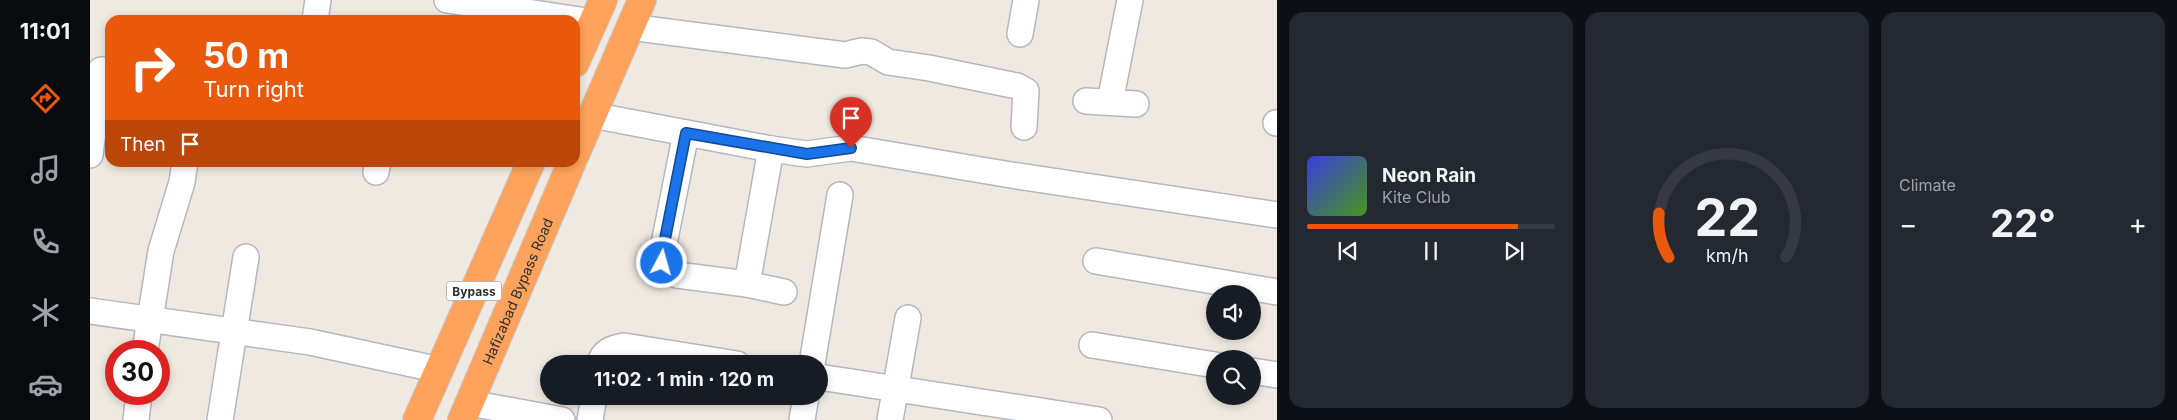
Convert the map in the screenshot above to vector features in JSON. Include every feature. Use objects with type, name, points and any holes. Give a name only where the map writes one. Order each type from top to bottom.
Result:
[{"type":"highway","points":[[580,143],[642,0]]},
{"type":"highway","points":[[580,52],[598,11]]},
{"type":"highway","name":"Bypass","points":[[417,420],[529,167]]},
{"type":"highway","name":"Hafizabad Bypass Road","points":[[466,412],[570,167]]},
{"type":"street","points":[[316,15],[318,0]]},
{"type":"street","points":[[447,0],[598,11]]},
{"type":"street","points":[[1020,34],[1026,0]]},
{"type":"street","points":[[1110,102],[1130,0]]},
{"type":"street","points":[[630,27],[845,55],[862,51],[871,52],[888,62],[929,68],[1017,86],[1026,91],[1024,127]]},
{"type":"street","points":[[90,155],[100,70]]},
{"type":"street","points":[[1086,101],[1136,104]]},
{"type":"street","points":[[592,115],[771,149],[807,154],[851,148],[1011,175],[1277,215]]},
{"type":"street","points":[[686,133],[662,254],[662,263],[677,275],[747,284],[784,292]]},
{"type":"street","points":[[747,284],[771,149]]},
{"type":"street","points":[[146,340],[161,251],[182,182],[184,167]]},
{"type":"street","points":[[813,355],[840,195]]},
{"type":"street","points":[[220,420],[246,257]]},
{"type":"street","points":[[1096,261],[1277,292]]},
{"type":"street","points":[[90,311],[310,342],[440,370]]},
{"type":"street","points":[[890,420],[908,318]]},
{"type":"street","points":[[1092,345],[1206,364]]},
{"type":"street","points":[[604,355],[611,349],[624,346],[680,355]]},
{"type":"street","points":[[1261,373],[1277,376]]},
{"type":"street","points":[[828,377],[1098,420]]},
{"type":"street","points":[[136,420],[138,405]]},
{"type":"street","points":[[590,420],[592,405]]},
{"type":"street","points":[[802,420],[804,405]]},
{"type":"street","points":[[466,412],[562,420]]},
{"type":"route","points":[[662,263],[662,254],[686,133],[807,154],[851,148]]}]
